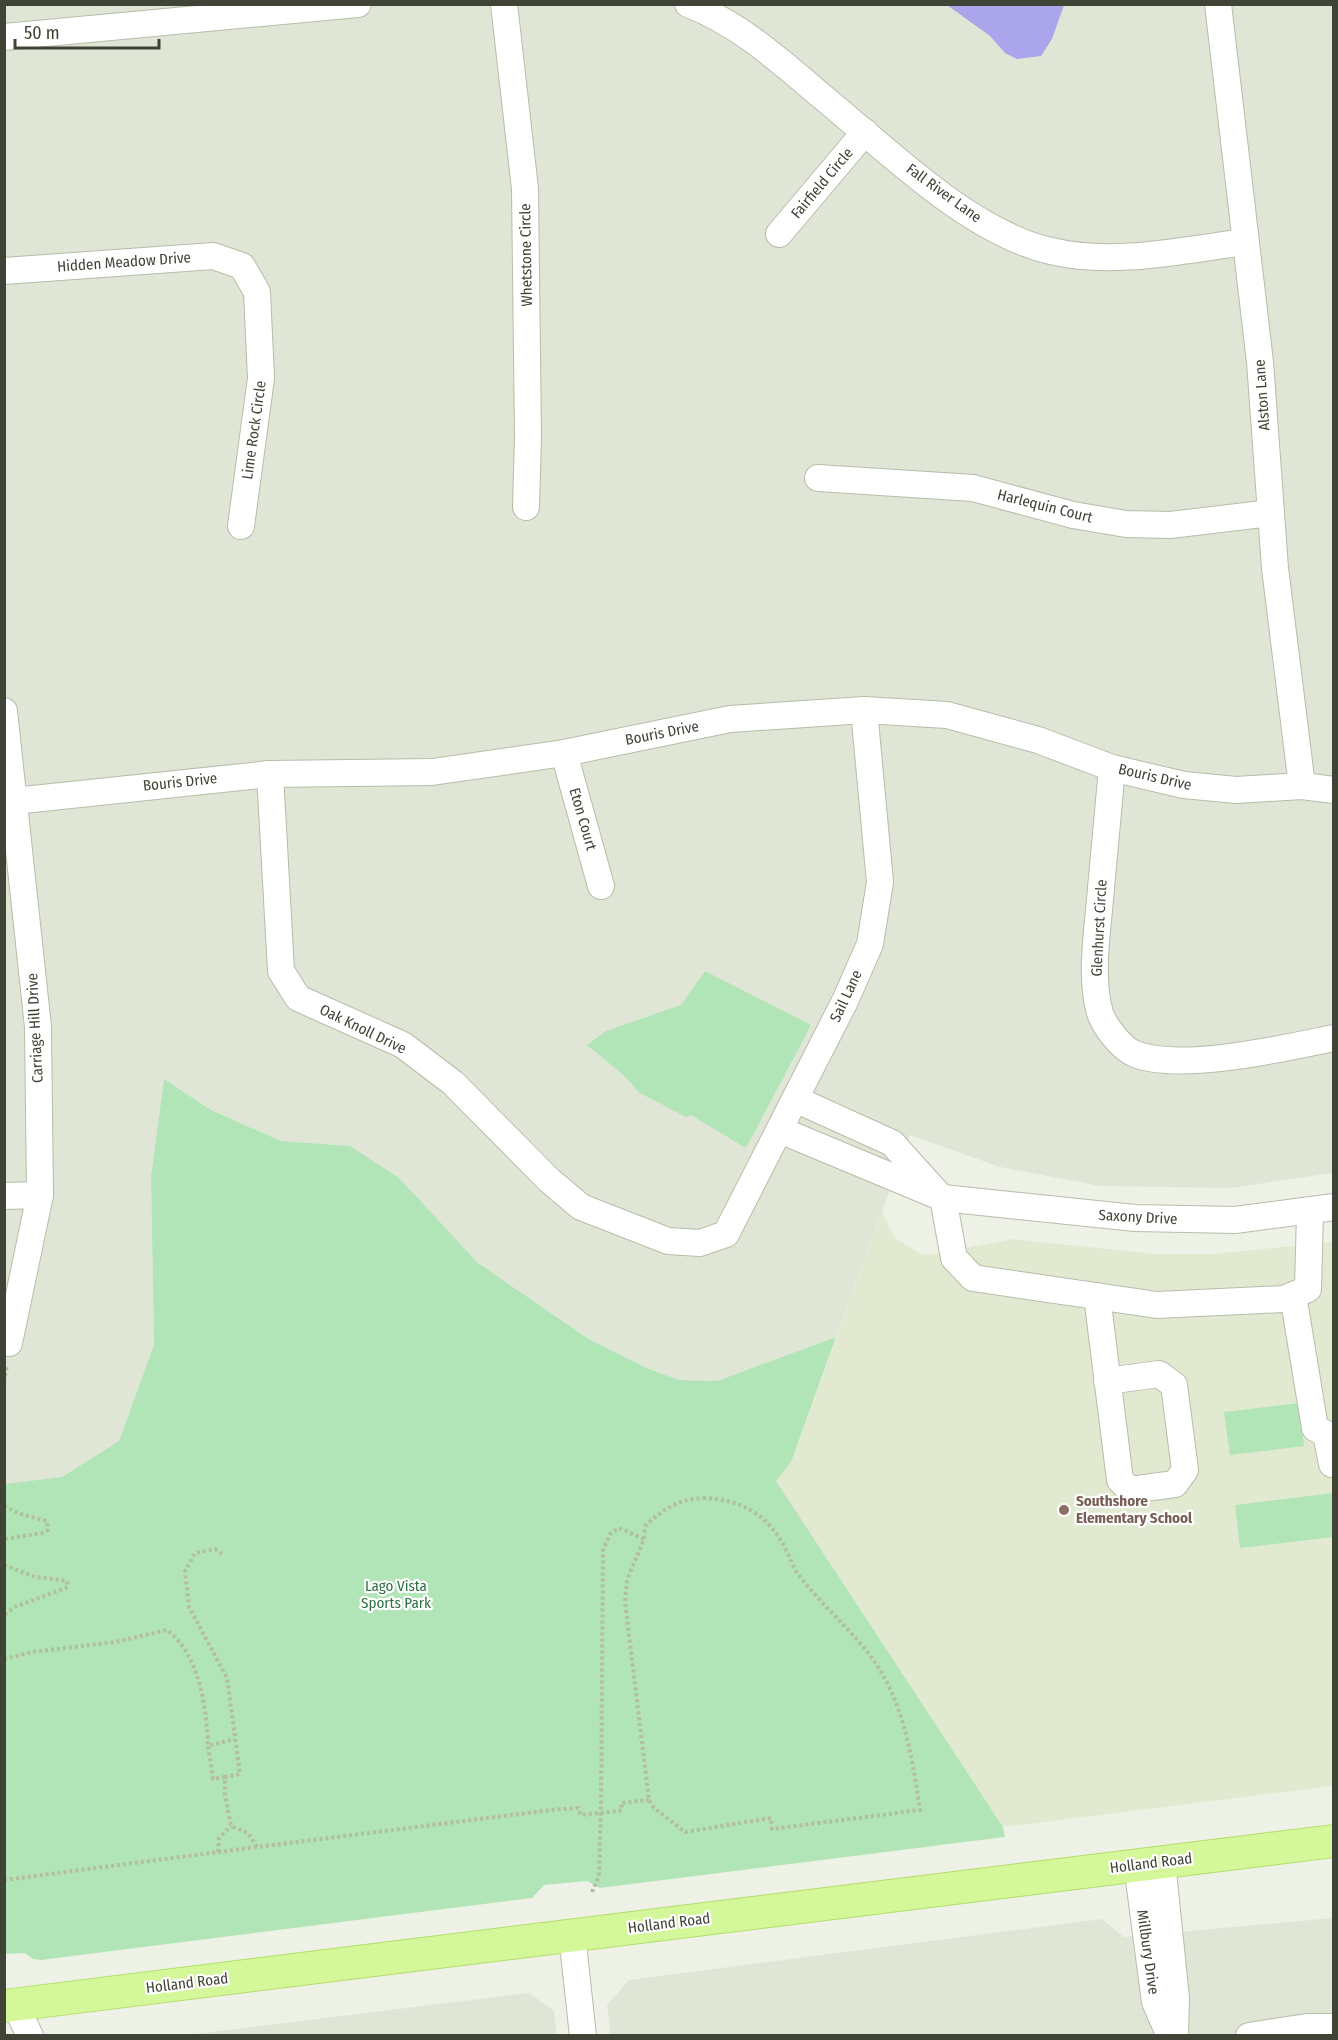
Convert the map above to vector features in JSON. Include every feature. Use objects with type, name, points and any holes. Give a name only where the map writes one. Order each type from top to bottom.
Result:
[{"type":"main road","name":"Holland Road","points":[[10,2005],[1334,1841]]},
{"type":"street","points":[[4,37],[358,4]]},
{"type":"street","name":"Whetstone Circle","points":[[504,4],[525,189],[528,437],[526,507]]},
{"type":"street","name":"Fall River Lane","points":[[688,4],[706,11],[765,49],[964,211],[1005,235],[1051,251],[1104,257],[1245,242]]},
{"type":"street","name":"Alston Lane","points":[[1218,4],[1260,362],[1275,568],[1302,786]]},
{"type":"street","name":"Fairfield Circle","points":[[779,234],[865,132]]},
{"type":"street","name":"Hidden Meadow Drive","points":[[4,271],[213,256],[242,266]]},
{"type":"street","name":"Lime Rock Circle","points":[[241,526],[261,378],[257,292],[242,266]]},
{"type":"street","name":"Harlequin Court","points":[[818,478],[974,488],[1073,515],[1126,524],[1170,525],[1270,513]]},
{"type":"street","name":"Bouris Drive","points":[[14,801],[270,774],[432,772],[564,753],[730,720],[864,710],[947,715],[1038,740],[1112,768],[1184,785],[1236,790],[1302,786],[1334,790]]},
{"type":"street","name":"Sail Lane","points":[[700,1243],[726,1234],[780,1130],[870,944],[880,882],[864,710]]},
{"type":"street","name":"Carriage Hill Drive","points":[[4,711],[38,1027],[40,1195],[9,1343]]},
{"type":"street","name":"Eton Court","points":[[564,753],[601,886]]},
{"type":"street","name":"Glenhurst Circle","points":[[1112,768],[1095,982],[1100,1015],[1118,1040],[1133,1054],[1159,1059],[1194,1059],[1284,1048],[1334,1038]]},
{"type":"street","name":"Oak Knoll Drive","points":[[270,774],[281,971],[298,999],[403,1045],[453,1083],[549,1180],[581,1207],[668,1241],[700,1243]]},
{"type":"street","name":"Bouris Drive","points":[[1302,786],[1334,777]]},
{"type":"street","points":[[795,1099],[892,1143],[942,1198],[954,1258],[973,1278],[1157,1305],[1284,1299],[1308,1289],[1322,1209]]},
{"type":"street","name":"Saxony Drive","points":[[780,1130],[942,1198],[1135,1218],[1236,1220],[1322,1209]]},
{"type":"street","points":[[850,1160],[864,1130]]},
{"type":"street","points":[[4,1196],[40,1195]]},
{"type":"street","points":[[1293,1295],[1315,1428],[1326,1434],[1332,1464]]},
{"type":"street","points":[[1097,1296],[1107,1381],[1120,1480],[1130,1490],[1176,1484],[1185,1470],[1174,1385],[1159,1374],[1107,1381]]},
{"type":"street","name":"Millbury Drive","points":[[1149,1863],[1155,2002],[1170,2036]]},
{"type":"street","name":"Millbury Drive","points":[[1149,1863],[1176,1998],[1175,2036]]},
{"type":"street","points":[[572,1935],[583,2036]]},
{"type":"street","points":[[7,2036],[10,2005]]},
{"type":"street","points":[[10,2005],[30,2036]]},
{"type":"street","points":[[1250,2036],[1307,2028],[1334,2027]]},
{"type":"path","points":[[687,1499],[732,1500],[766,1520],[785,1548],[800,1577],[861,1643],[895,1697],[910,1746],[920,1810],[772,1829],[771,1818],[685,1832],[654,1808],[649,1800],[626,1602],[627,1580],[644,1539],[645,1526],[665,1508],[687,1499]]},
{"type":"path","points":[[4,1506],[47,1521],[49,1525],[48,1530],[42,1533],[4,1539]]},
{"type":"path","points":[[592,1892],[599,1876],[603,1550],[611,1533],[619,1528],[644,1539]]},
{"type":"path","points":[[4,1659],[32,1652],[115,1642],[167,1630],[177,1638],[203,1695],[213,1779],[240,1774],[226,1678],[189,1607],[185,1571],[195,1553],[215,1549],[222,1554]]},
{"type":"path","points":[[4,1564],[35,1577],[67,1581],[68,1587],[15,1607],[4,1615]]},
{"type":"path","points":[[208,1746],[234,1739]]},
{"type":"path","points":[[225,1777],[225,1795],[231,1826]]},
{"type":"path","points":[[4,1880],[550,1810],[578,1808],[581,1815],[601,1813],[622,1810],[621,1803],[649,1800]]},
{"type":"path","points":[[231,1826],[248,1833],[257,1847]]},
{"type":"path","points":[[218,1852],[219,1838],[231,1826]]},
{"type":"shaded area","points":[[4,5],[1333,5],[1333,1173],[1231,1188],[1100,1186],[1000,1167],[910,1135],[836,1337],[717,1381],[679,1380],[649,1369],[587,1338],[530,1301],[478,1263],[438,1220],[350,1146],[281,1141],[211,1110],[164,1079],[151,1176],[154,1345],[119,1441],[62,1477],[5,1485]]},
{"type":"shaded area","points":[[947,5],[1064,5],[1052,39],[1041,56],[1017,59],[1005,53],[990,36]]},
{"type":"shaded area","name":"Southshore Elementary School","points":[[882,1212],[895,1238],[921,1254],[929,1255],[1012,1239],[1156,1254],[1212,1254],[1333,1242],[1333,1786],[1003,1827],[776,1481],[791,1462]]},
{"type":"shaded area","points":[[1333,1918],[1333,2035],[611,2036],[607,2005],[629,1980],[1102,1919],[1124,1937]]},
{"type":"shaded area","points":[[529,1993],[554,2011],[557,2035],[187,2035]]},
{"type":"green space","points":[[705,971],[811,1025],[746,1148],[691,1115],[686,1117],[640,1093],[621,1073],[587,1045],[606,1031],[681,1005]]},
{"type":"green space","name":"Lago Vista Sports Park","points":[[164,1079],[211,1110],[281,1141],[350,1146],[399,1178],[478,1263],[587,1338],[649,1369],[679,1380],[717,1381],[836,1337],[791,1462],[776,1481],[1003,1827],[1005,1837],[600,1888],[587,1881],[544,1885],[532,1898],[41,1960],[33,1959],[25,1953],[5,1954],[5,1484],[62,1477],[119,1441],[154,1345],[151,1176]]},
{"type":"green space","points":[[1299,1403],[1304,1446],[1230,1455],[1224,1412]]},
{"type":"green space","points":[[1333,1493],[1333,1537],[1240,1548],[1235,1505]]},
{"type":"place","name":"Southshore Elementary School","points":[[1064,1510]]}]
